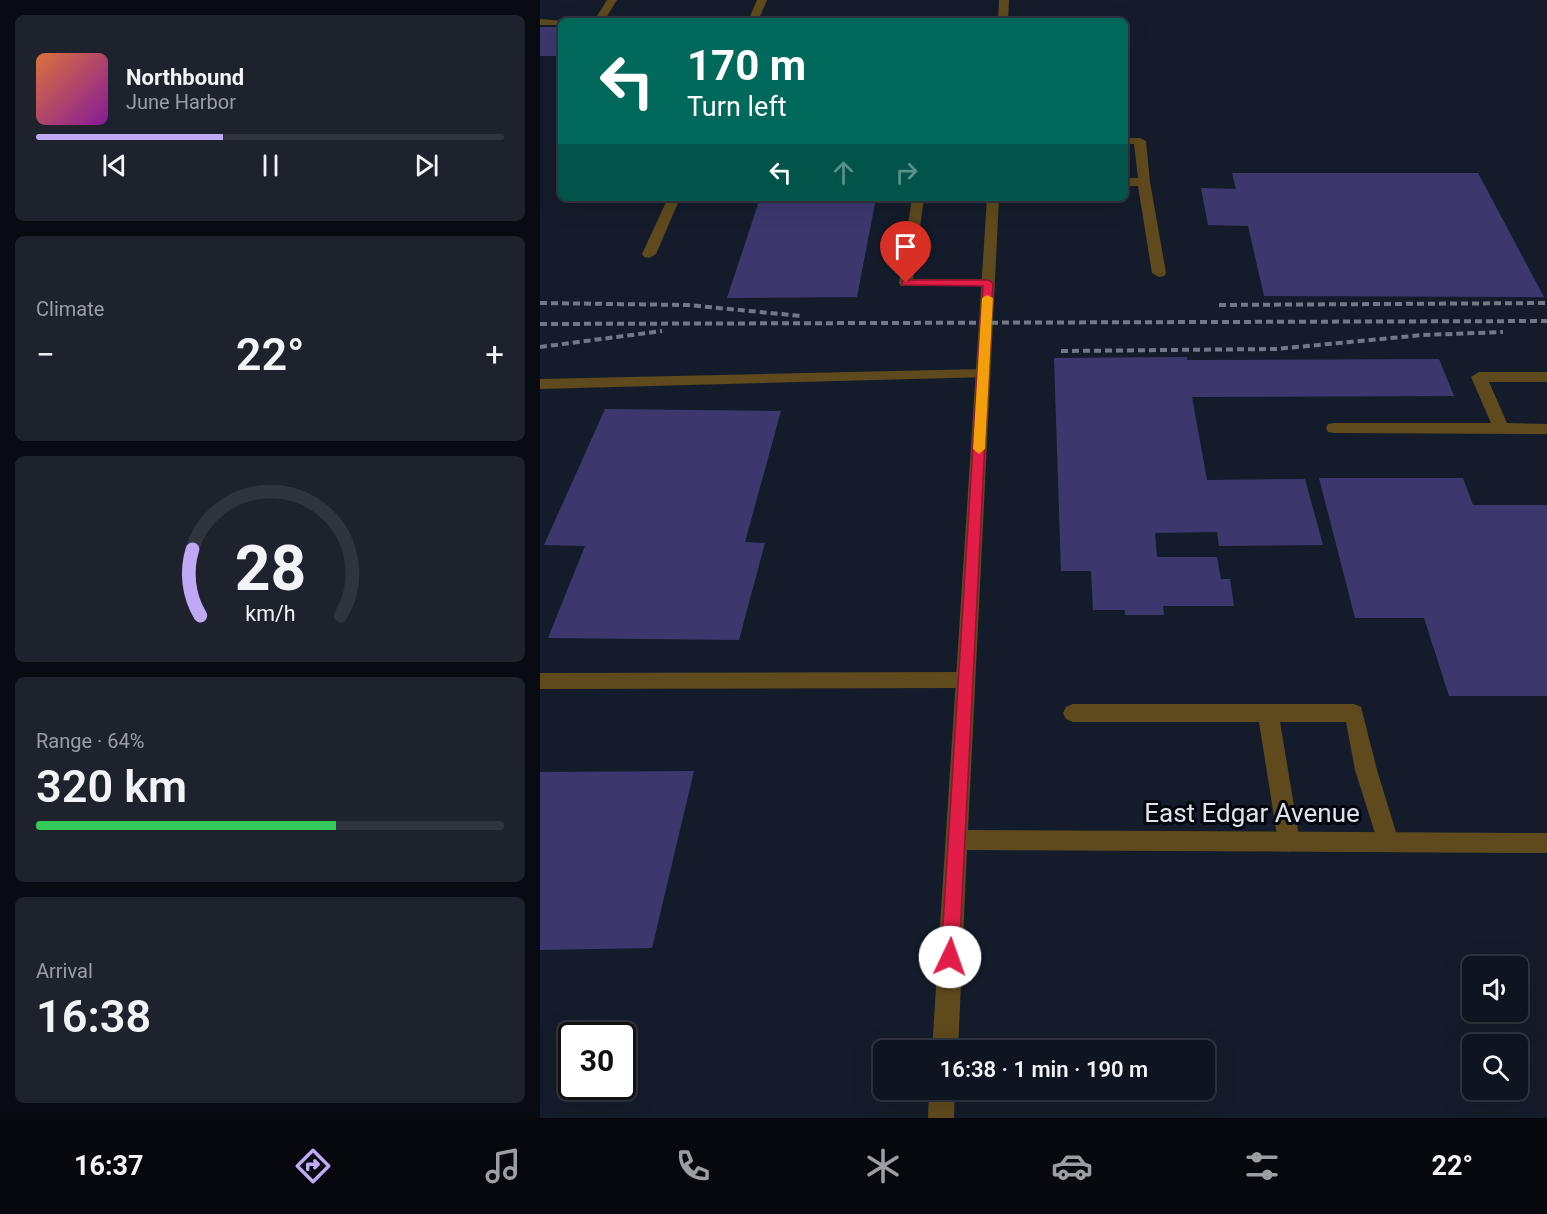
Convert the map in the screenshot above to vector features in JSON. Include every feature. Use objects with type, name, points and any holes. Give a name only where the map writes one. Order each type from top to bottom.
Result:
[{"type":"street","points":[[601,18],[612,0]]},
{"type":"street","points":[[754,18],[762,0]]},
{"type":"street","points":[[1003,18],[1004,0]]},
{"type":"street","points":[[540,22],[558,22]]},
{"type":"street","points":[[1128,141],[1140,141],[1144,182],[1159,273]]},
{"type":"street","points":[[1128,182],[1144,182]]},
{"type":"street","points":[[649,254],[673,201]]},
{"type":"street","points":[[918,201],[906,283],[988,283]]},
{"type":"street","points":[[946,1040],[993,201]]},
{"type":"street","points":[[540,384],[983,374]]},
{"type":"street","points":[[1501,429],[1479,377],[1547,377]]},
{"type":"street","points":[[1334,428],[1547,429]]},
{"type":"street","points":[[540,681],[966,680]]},
{"type":"street","points":[[1073,713],[1354,713],[1366,770],[1388,842]]},
{"type":"street","points":[[1268,713],[1289,842]]},
{"type":"street","name":"East Edgar Avenue","points":[[957,840],[1547,843]]},
{"type":"street","points":[[941,1118],[942,1100]]},
{"type":"building","points":[[820,17],[911,17],[911,18]]},
{"type":"building","points":[[540,27],[558,27],[558,56],[540,56]]},
{"type":"building","points":[[1232,173],[1478,173],[1544,297],[1264,296],[1248,226],[1208,225],[1201,188],[1236,189]]},
{"type":"building","points":[[759,201],[875,201],[857,297],[727,298]]},
{"type":"building","points":[[1187,357],[1187,360],[1439,359],[1454,396],[1192,397],[1207,480],[1305,479],[1323,545],[1219,546],[1217,532],[1155,533],[1157,557],[1217,557],[1221,579],[1230,579],[1234,606],[1163,606],[1164,615],[1125,615],[1125,610],[1093,610],[1091,571],[1061,571],[1054,358]]},
{"type":"building","points":[[605,409],[781,411],[745,542],[765,543],[739,640],[548,638],[585,546],[544,545]]},
{"type":"building","points":[[1319,478],[1463,478],[1473,505],[1547,505],[1547,696],[1449,696],[1424,618],[1355,618]]},
{"type":"building","points":[[694,771],[652,948],[540,950],[540,772]]},
{"type":"railway","points":[[540,303],[688,305],[801,316]]},
{"type":"railway","points":[[1219,305],[1547,303]]},
{"type":"railway","points":[[540,324],[1547,321]]},
{"type":"railway","points":[[540,347],[662,331]]},
{"type":"railway","points":[[1061,351],[1276,349],[1423,335],[1503,332]]},
{"type":"slow traffic","points":[[979,449],[987,298]]},
{"type":"route","points":[[906,283],[988,283],[950,957]]}]
